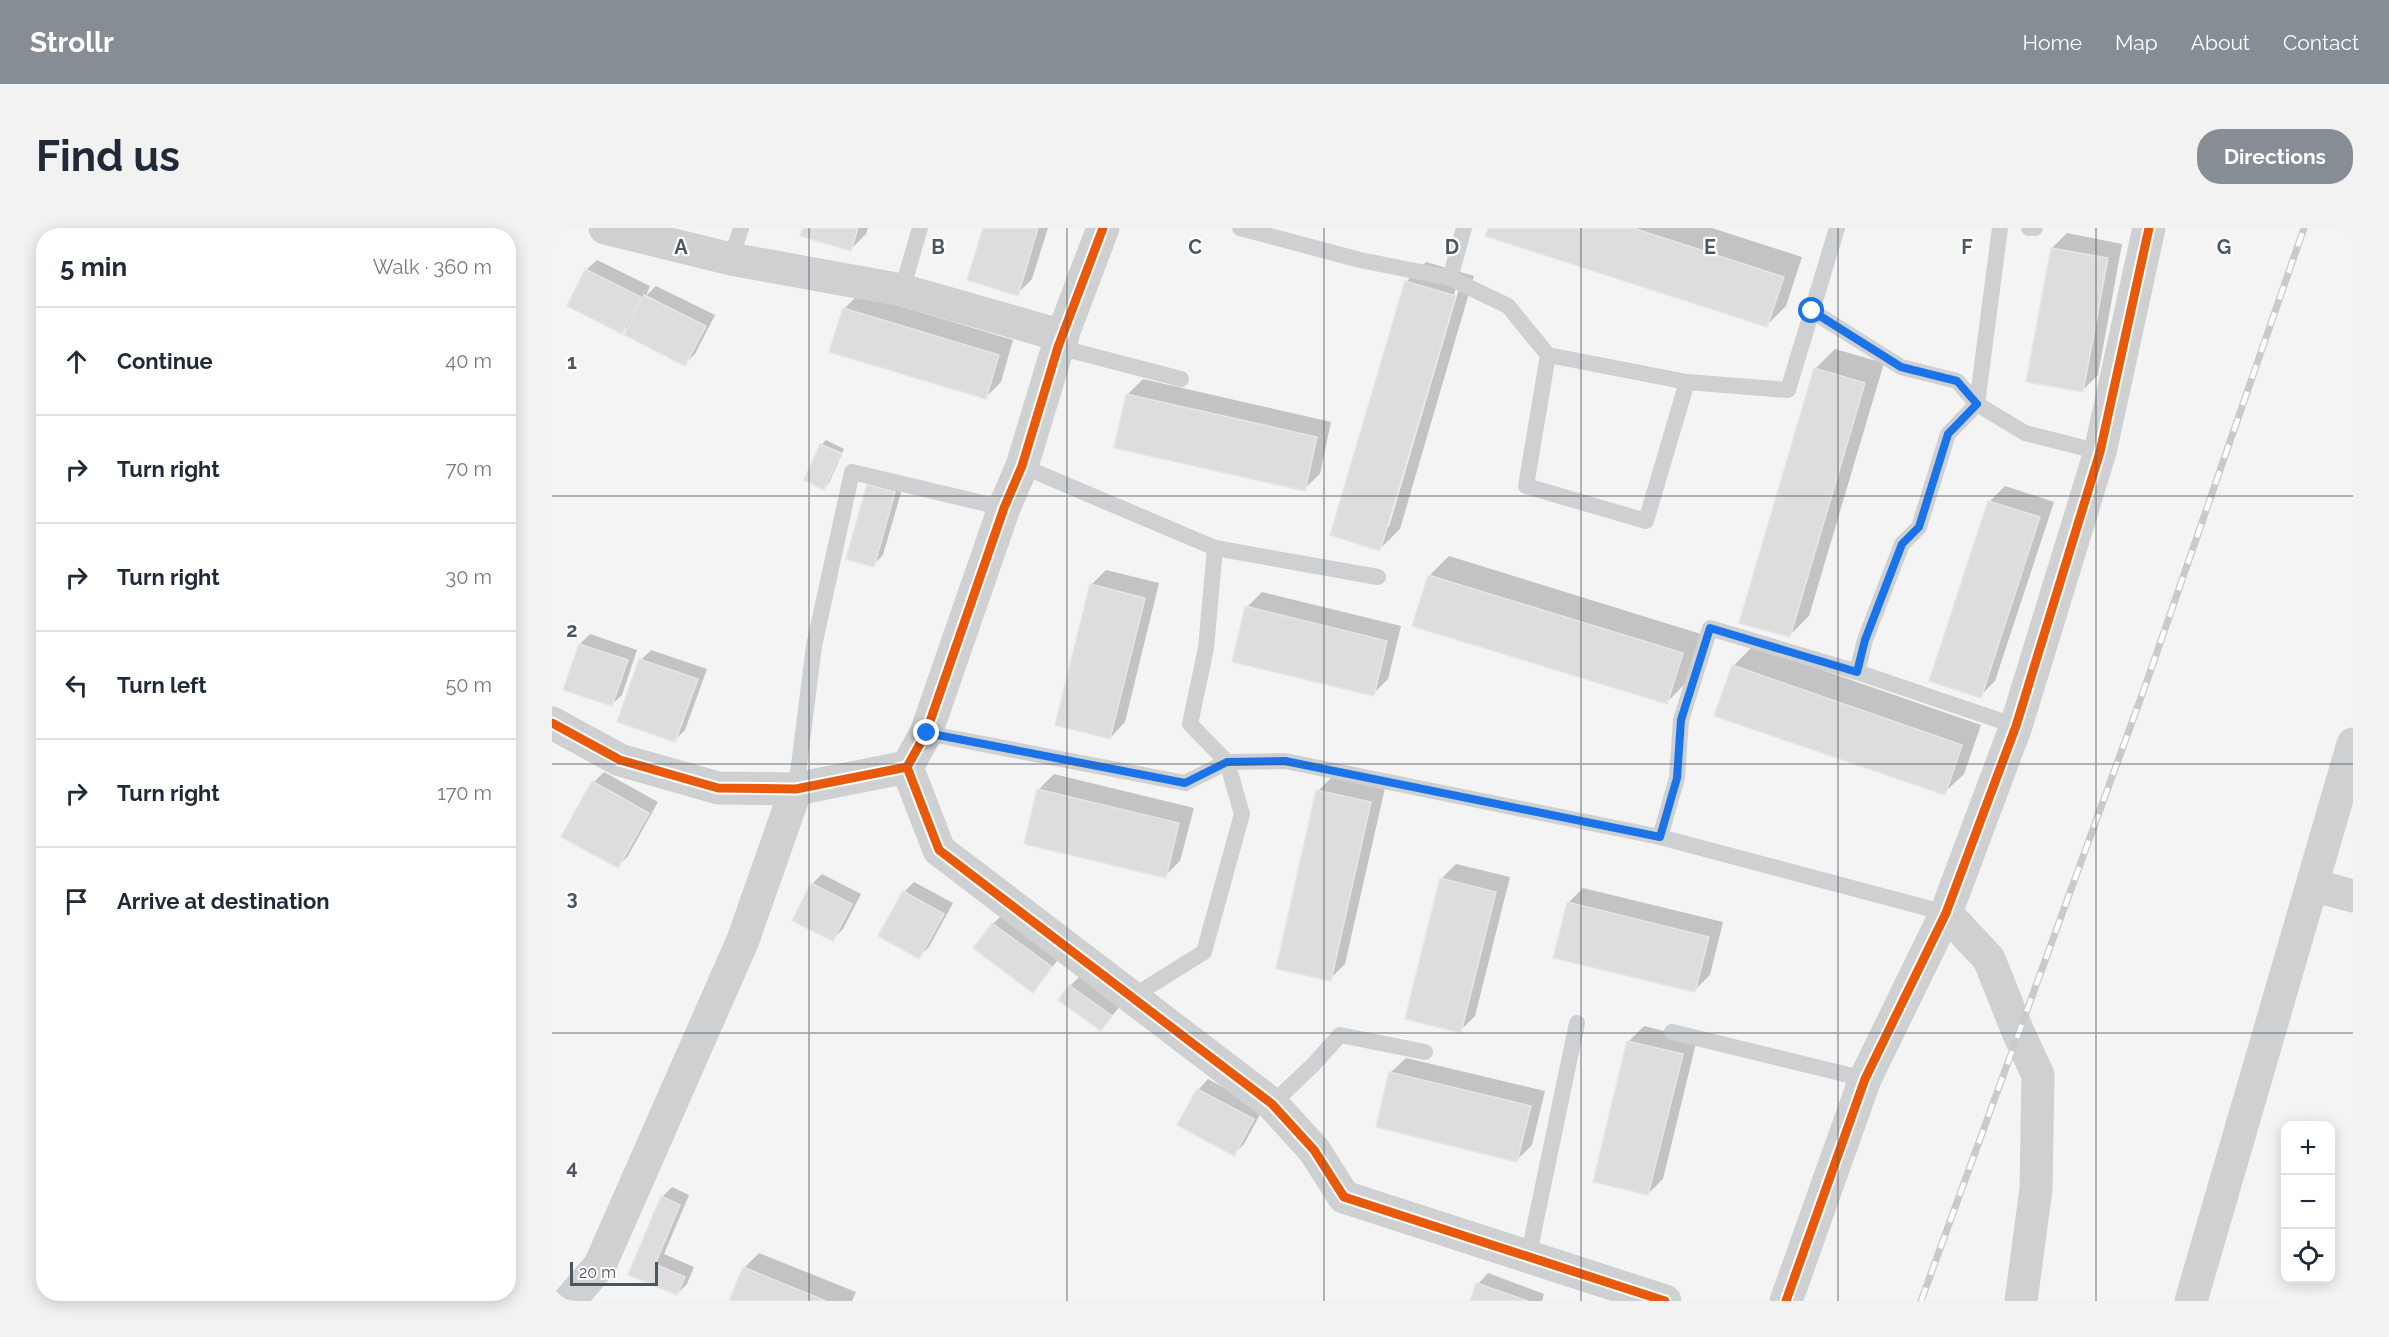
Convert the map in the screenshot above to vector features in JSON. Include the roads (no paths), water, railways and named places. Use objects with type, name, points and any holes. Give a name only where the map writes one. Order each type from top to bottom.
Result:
[{"type":"street","points":[[605,228],[731,259],[902,290],[1060,341]]},
{"type":"street","points":[[552,723],[620,760],[717,788],[796,789],[907,767],[927,733],[1004,508],[1022,466],[1060,341],[1104,228]]},
{"type":"street","points":[[1786,1301],[1865,1079],[1946,913],[2016,726],[2100,452],[2149,228]]},
{"type":"street","points":[[2191,1301],[2353,744]]},
{"type":"street","points":[[907,767],[939,850],[1272,1104],[1314,1150],[1344,1197],[1665,1301]]},
{"type":"street","points":[[552,1293],[570,1301],[600,1265],[743,940],[796,789]]},
{"type":"street","points":[[2313,885],[2353,896]]},
{"type":"street","points":[[1946,913],[1989,959],[2038,1075],[2036,1189],[2020,1301]]},
{"type":"lane","points":[[731,259],[741,228]]},
{"type":"lane","points":[[902,290],[921,228]]},
{"type":"lane","points":[[1239,228],[1360,260],[1450,278],[1508,306],[1548,355],[1687,382],[1788,390],[1837,228]]},
{"type":"lane","points":[[1450,278],[1464,228]]},
{"type":"lane","points":[[1857,672],[1865,640],[1902,544],[1919,527],[1948,434],[1977,404],[2000,228]]},
{"type":"lane","points":[[2029,228],[2035,228]]},
{"type":"lane","points":[[1812,311],[1901,367],[1957,381],[1977,404],[2025,433],[2100,452]]},
{"type":"lane","points":[[1060,341],[1181,379]]},
{"type":"lane","points":[[1548,355],[1526,486],[1646,521],[1687,382]]},
{"type":"lane","points":[[1022,466],[1215,548],[1378,577]]},
{"type":"lane","points":[[796,789],[814,646],[852,472],[1004,508]]},
{"type":"lane","points":[[1132,997],[1204,952],[1242,814],[1227,762],[1190,723],[1206,648],[1215,548]]},
{"type":"lane","points":[[1660,837],[1677,778],[1681,720],[1710,628],[1857,672],[2016,726]]},
{"type":"lane","points":[[927,733],[1185,783],[1227,762],[1285,761],[1660,837],[1946,913]]},
{"type":"lane","points":[[1528,1258],[1576,1023]]},
{"type":"lane","points":[[1672,1032],[1865,1079]]},
{"type":"lane","points":[[1272,1104],[1313,1065],[1340,1035],[1425,1052]]},
{"type":"railway","points":[[1921,1301],[2147,681],[2304,228]]}]
